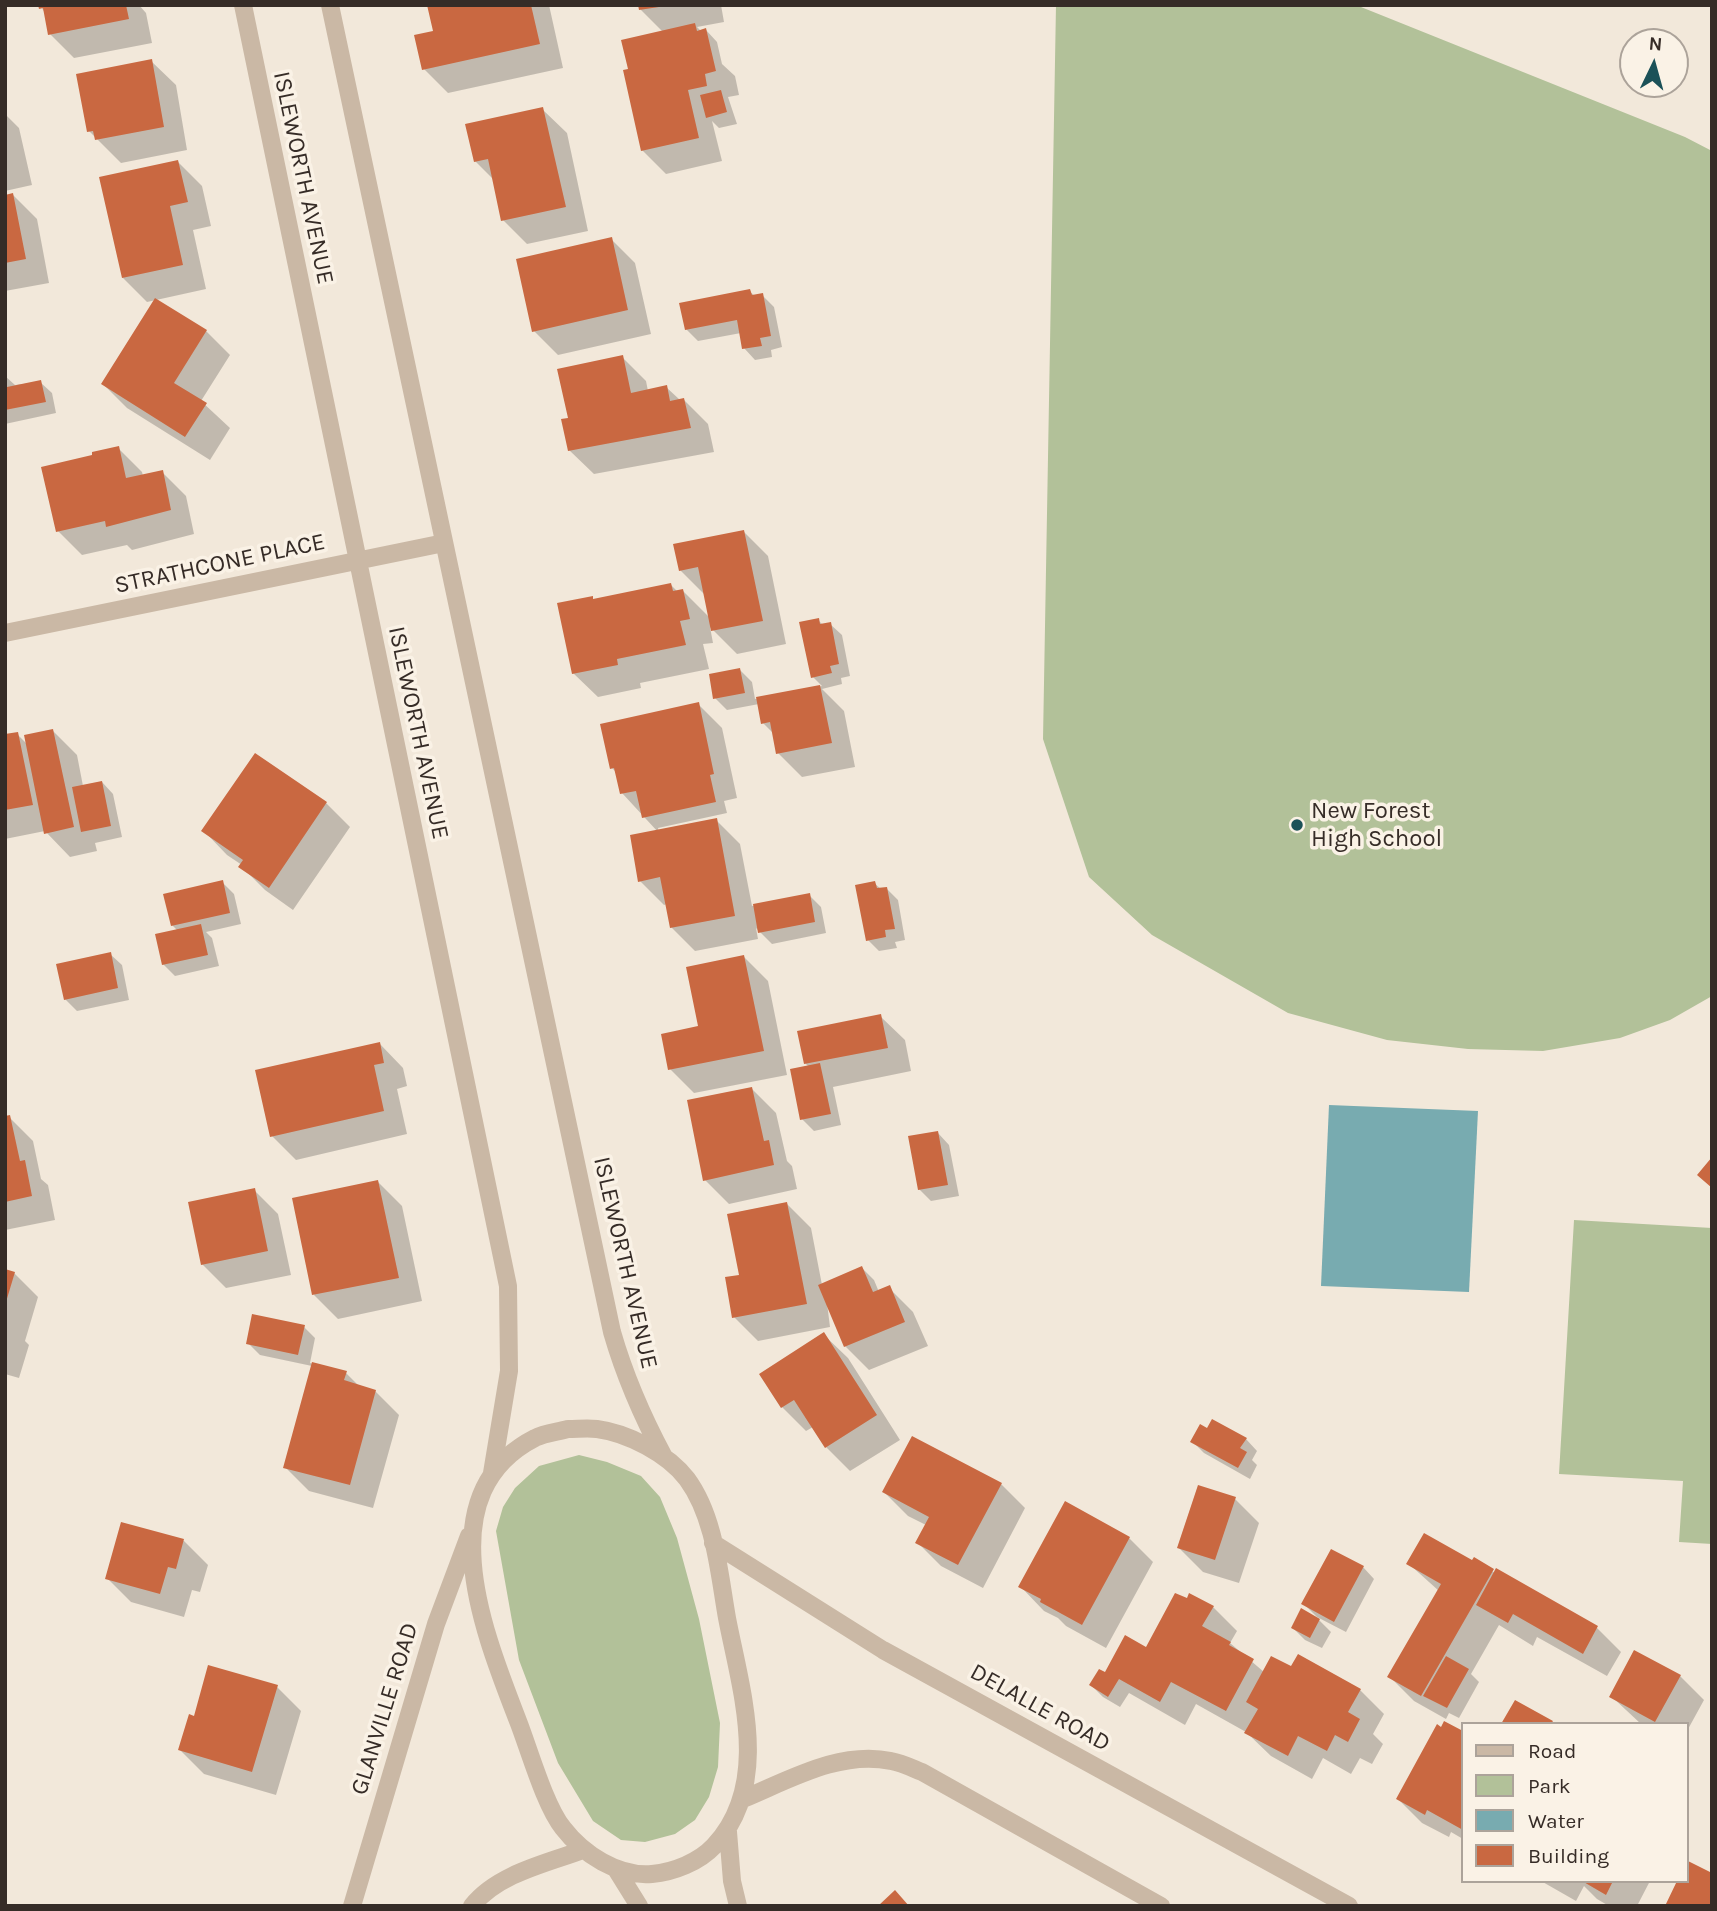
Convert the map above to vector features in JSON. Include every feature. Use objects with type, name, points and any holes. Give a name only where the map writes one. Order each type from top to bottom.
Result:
[{"type":"street","name":"ISLEWORTH AVENUE","points":[[243,5],[508,1286],[509,1371],[492,1473]]},
{"type":"street","name":"ISLEWORTH AVENUE","points":[[330,5],[612,1332],[624,1375],[664,1457]]},
{"type":"street","name":"STRATHCONE PLACE","points":[[5,633],[444,542]]},
{"type":"street","points":[[597,1429],[629,1438],[664,1457],[687,1479],[703,1509],[713,1543],[747,1721],[748,1758],[743,1799],[727,1832],[706,1854],[678,1869],[650,1874],[616,1869],[583,1850],[561,1826],[546,1794],[480,1612],[472,1528],[478,1500],[492,1473],[511,1452],[537,1436],[568,1430],[597,1429]]},
{"type":"street","name":"GLANVILLE ROAD","points":[[352,1906],[436,1624],[472,1528]]},
{"type":"street","name":"DELALLE ROAD","points":[[713,1543],[883,1650],[1349,1906]]},
{"type":"street","points":[[743,1799],[825,1765],[858,1758],[891,1761],[922,1772],[1161,1906]]},
{"type":"street","points":[[727,1832],[732,1881],[738,1906]]},
{"type":"street","points":[[472,1906],[480,1895],[505,1880],[583,1850]]},
{"type":"street","points":[[616,1869],[639,1906]]},
{"type":"green space","points":[[1056,5],[1356,5],[1685,137],[1712,151],[1712,996],[1670,1020],[1620,1038],[1543,1051],[1468,1049],[1387,1040],[1288,1013],[1152,935],[1089,877],[1043,739]]},
{"type":"green space","points":[[1574,1220],[1712,1228],[1712,1544],[1679,1542],[1683,1481],[1559,1474]]},
{"type":"green space","points":[[579,1455],[607,1462],[641,1476],[660,1497],[677,1538],[699,1619],[720,1723],[718,1767],[709,1797],[695,1820],[675,1834],[645,1842],[621,1840],[593,1821],[558,1763],[519,1660],[496,1531],[503,1507],[515,1488],[539,1466]]},
{"type":"water","points":[[1329,1105],[1478,1111],[1469,1292],[1321,1286]]},
{"type":"building","points":[[38,5],[126,5],[129,19],[48,35],[43,8],[39,9]]},
{"type":"building","points":[[427,5],[531,5],[540,44],[422,70],[414,35],[433,31]]},
{"type":"building","points":[[638,5],[659,5],[659,7],[639,10]]},
{"type":"building","points":[[695,23],[697,31],[706,28],[716,71],[705,74],[707,86],[688,90],[699,138],[641,151],[623,70],[628,69],[621,40]]},
{"type":"building","points":[[152,59],[164,127],[95,140],[93,131],[87,132],[76,74]]},
{"type":"building","points":[[721,90],[727,112],[706,118],[700,95]]},
{"type":"building","points":[[543,107],[566,207],[501,221],[488,159],[474,162],[465,124]]},
{"type":"building","points":[[178,160],[188,202],[170,206],[183,265],[122,278],[99,177]]},
{"type":"building","points":[[13,193],[26,259],[5,263],[5,195]]},
{"type":"building","points":[[612,237],[628,310],[532,332],[516,259]]},
{"type":"building","points":[[750,289],[752,295],[763,293],[771,336],[760,338],[762,346],[742,349],[737,320],[685,330],[679,303]]},
{"type":"building","points":[[155,298],[207,330],[174,383],[207,403],[185,437],[101,384]]},
{"type":"building","points":[[623,355],[631,393],[667,385],[670,401],[684,398],[691,428],[568,451],[561,419],[568,418],[557,369]]},
{"type":"building","points":[[41,380],[46,402],[5,410],[5,382],[7,387]]},
{"type":"building","points":[[119,446],[126,478],[163,470],[171,510],[106,527],[105,521],[56,532],[41,467]]},
{"type":"building","points":[[744,530],[763,621],[711,631],[698,567],[679,571],[673,544]]},
{"type":"building","points":[[671,583],[673,591],[683,589],[690,619],[680,621],[686,645],[617,659],[618,665],[572,674],[557,603],[593,596],[593,599]]},
{"type":"building","points":[[819,618],[820,624],[831,622],[839,664],[830,666],[832,673],[811,678],[799,622]]},
{"type":"building","points":[[740,668],[745,693],[713,699],[709,674]]},
{"type":"building","points":[[820,685],[832,743],[776,754],[770,722],[761,724],[756,697]]},
{"type":"building","points":[[699,702],[714,774],[710,775],[716,802],[642,818],[636,791],[620,794],[614,768],[610,769],[600,724]]},
{"type":"building","points":[[53,729],[74,827],[44,834],[24,735]]},
{"type":"building","points":[[18,732],[33,805],[5,810],[5,734]]},
{"type":"building","points":[[255,753],[327,802],[269,888],[238,867],[243,860],[201,831]]},
{"type":"building","points":[[102,781],[111,826],[81,832],[72,787]]},
{"type":"building","points":[[717,818],[735,916],[670,928],[660,877],[638,882],[630,835]]},
{"type":"building","points":[[223,880],[230,913],[171,926],[163,894]]},
{"type":"building","points":[[875,881],[877,888],[887,887],[895,929],[885,930],[886,937],[866,941],[855,885]]},
{"type":"building","points":[[810,893],[815,922],[758,933],[753,904]]},
{"type":"building","points":[[201,924],[208,955],[162,965],[155,934]]},
{"type":"building","points":[[111,952],[118,988],[64,1000],[56,964]]},
{"type":"building","points":[[744,955],[764,1051],[668,1070],[661,1034],[698,1026],[686,967]]},
{"type":"building","points":[[881,1014],[888,1048],[804,1064],[797,1031]]},
{"type":"building","points":[[380,1042],[384,1063],[374,1065],[384,1111],[270,1137],[255,1070]]},
{"type":"building","points":[[820,1063],[831,1114],[800,1120],[790,1069]]},
{"type":"building","points":[[752,1087],[764,1141],[769,1140],[774,1165],[703,1181],[687,1100]]},
{"type":"building","points":[[10,1115],[20,1161],[25,1160],[32,1196],[5,1202],[5,1116]]},
{"type":"building","points":[[938,1131],[948,1185],[918,1190],[908,1136]]},
{"type":"building","points":[[1712,1157],[1712,1188],[1697,1175]]},
{"type":"building","points":[[378,1180],[399,1278],[312,1295],[292,1198]]},
{"type":"building","points":[[255,1188],[268,1251],[201,1265],[188,1202]]},
{"type":"building","points":[[787,1202],[807,1304],[732,1318],[725,1277],[739,1275],[727,1214]]},
{"type":"building","points":[[862,1266],[873,1292],[890,1285],[905,1322],[844,1347],[818,1285]]},
{"type":"building","points":[[5,1269],[15,1272],[6,1302],[5,1302]]},
{"type":"building","points":[[252,1314],[305,1325],[298,1355],[246,1344]]},
{"type":"building","points":[[824,1332],[877,1415],[825,1448],[794,1400],[781,1408],[759,1374]]},
{"type":"building","points":[[312,1362],[347,1371],[344,1380],[376,1390],[350,1485],[283,1468]]},
{"type":"building","points":[[1212,1419],[1247,1438],[1240,1448],[1247,1452],[1238,1468],[1190,1442],[1200,1424],[1207,1428]]},
{"type":"building","points":[[912,1436],[1002,1483],[958,1565],[915,1543],[929,1517],[882,1492]]},
{"type":"building","points":[[1198,1485],[1236,1497],[1215,1560],[1177,1548]]},
{"type":"building","points":[[1065,1501],[1130,1537],[1082,1625],[1018,1587]]},
{"type":"building","points":[[121,1522],[184,1539],[176,1569],[168,1567],[160,1594],[105,1579]]},
{"type":"building","points":[[1424,1533],[1494,1569],[1421,1696],[1387,1677],[1441,1584],[1406,1564]]},
{"type":"building","points":[[1331,1549],[1364,1566],[1334,1622],[1301,1604]]},
{"type":"building","points":[[1496,1568],[1598,1626],[1583,1654],[1513,1614],[1508,1623],[1476,1605]]},
{"type":"building","points":[[1175,1593],[1187,1598],[1189,1593],[1214,1606],[1202,1626],[1254,1659],[1226,1711],[1171,1682],[1160,1702],[1119,1679],[1108,1697],[1089,1685],[1099,1669],[1105,1672],[1125,1635],[1146,1647]]},
{"type":"building","points":[[1301,1608],[1320,1619],[1310,1638],[1291,1628]]},
{"type":"building","points":[[1634,1650],[1681,1675],[1655,1722],[1609,1697]]},
{"type":"building","points":[[1298,1654],[1361,1689],[1348,1712],[1360,1719],[1348,1742],[1335,1735],[1327,1751],[1298,1736],[1288,1756],[1244,1733],[1258,1709],[1246,1702],[1271,1656],[1291,1666]]},
{"type":"building","points":[[1446,1656],[1469,1669],[1447,1708],[1423,1696]]},
{"type":"building","points":[[208,1665],[278,1685],[252,1772],[178,1750],[189,1714],[194,1716]]},
{"type":"building","points":[[1515,1700],[1553,1721],[1552,1722],[1502,1722]]},
{"type":"building","points":[[1444,1721],[1462,1730],[1462,1829],[1427,1810],[1425,1815],[1396,1799],[1437,1724],[1441,1727]]},
{"type":"building","points":[[1689,1862],[1712,1873],[1712,1906],[1665,1906],[1676,1883],[1689,1883]]},
{"type":"building","points":[[1585,1883],[1612,1883],[1606,1895]]},
{"type":"building","points":[[895,1890],[909,1906],[878,1906]]},
{"type":"place","name":"New Forest High School","points":[[1297,825]]}]
